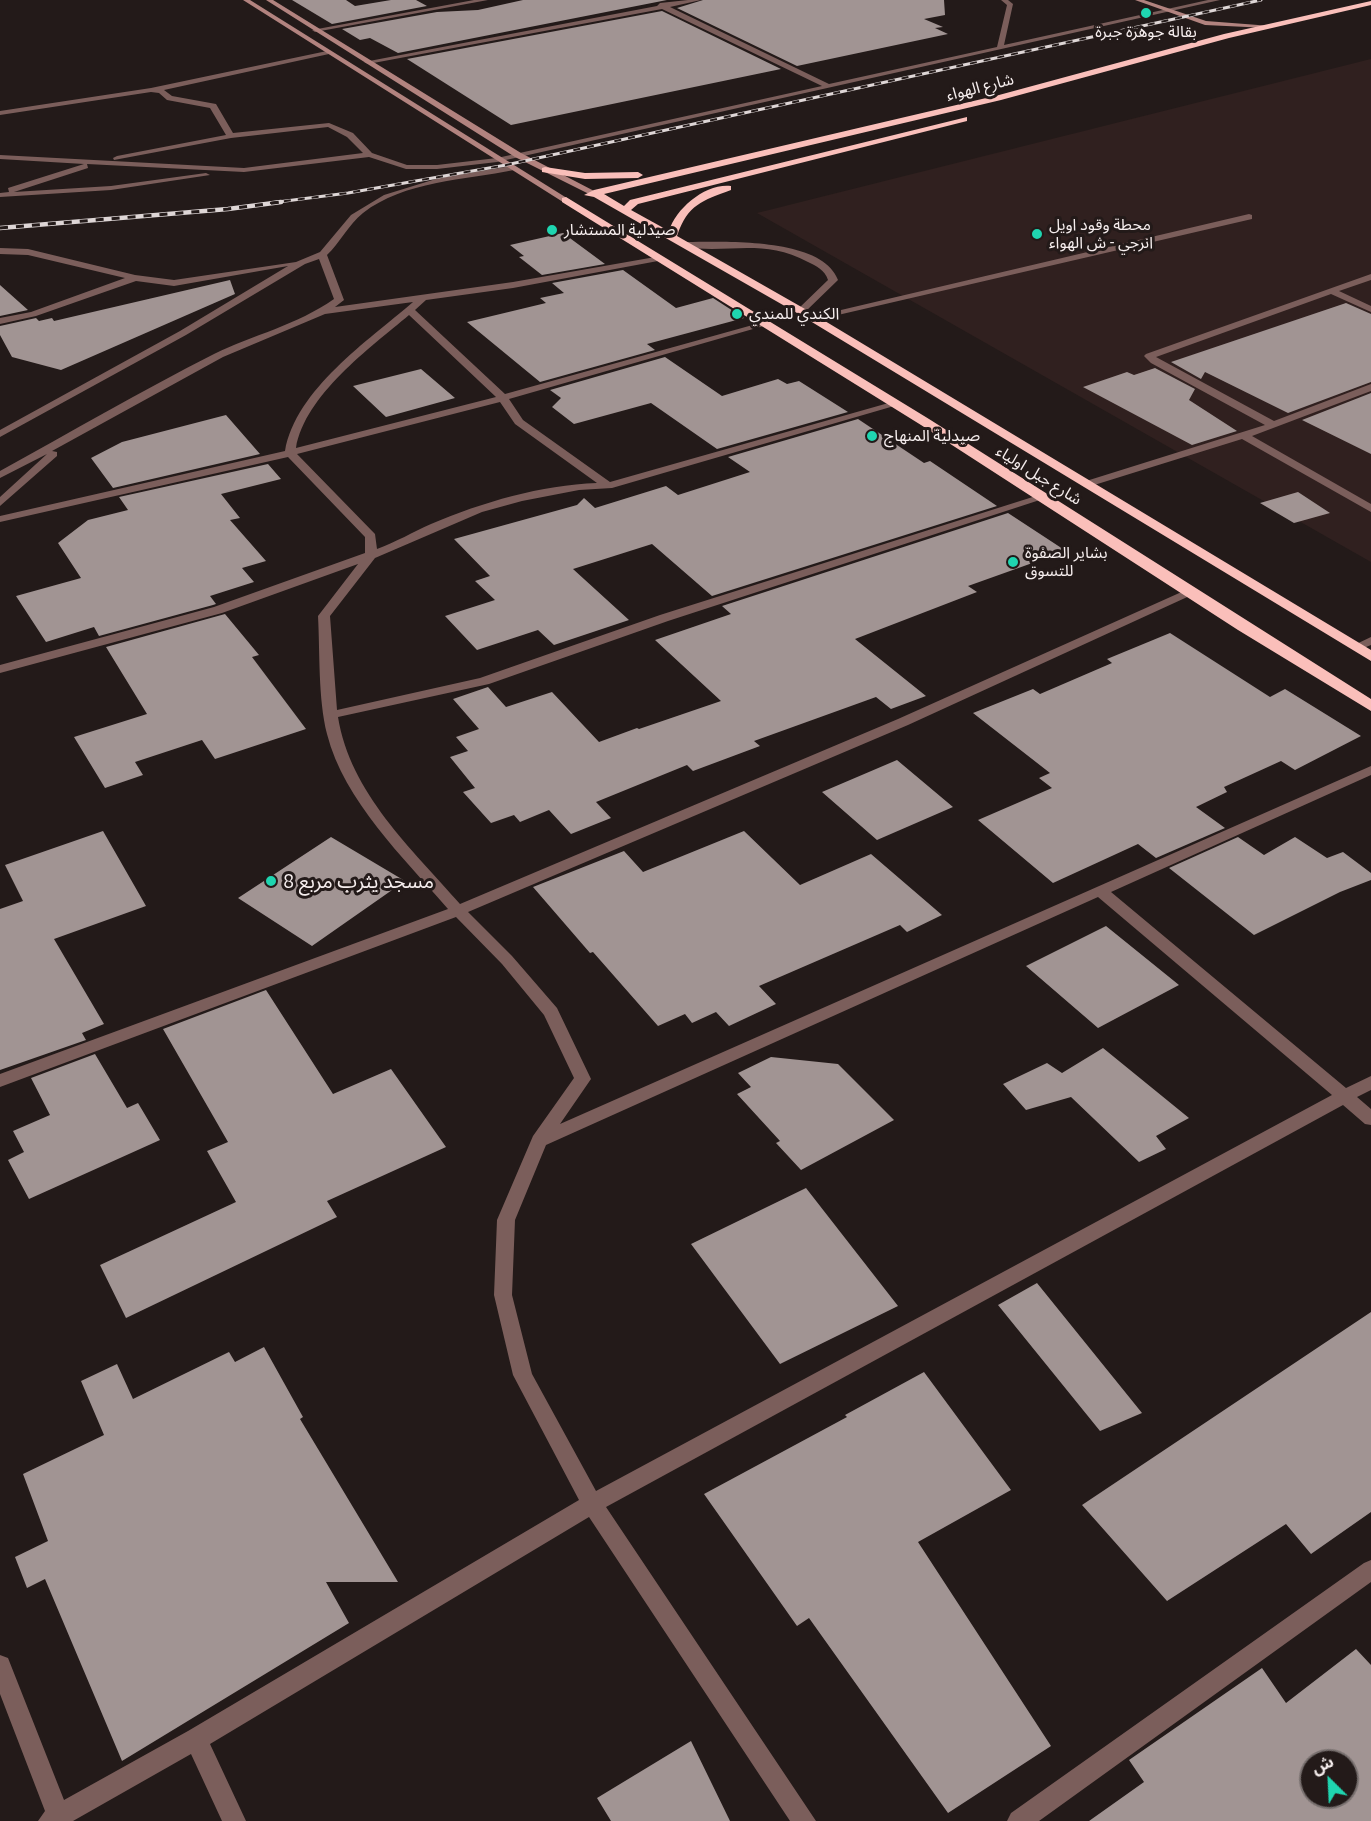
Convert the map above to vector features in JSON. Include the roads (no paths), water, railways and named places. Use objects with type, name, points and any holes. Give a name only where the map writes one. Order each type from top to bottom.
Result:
[{"type":"highway","name":"شارع الهواء","points":[[566,200],[1001,98],[1205,42],[1371,3]]},
{"type":"highway","points":[[1184,59],[1371,11]]},
{"type":"highway","name":"شارع الهواء","points":[[592,217],[625,210],[634,202],[980,115]]},
{"type":"highway","points":[[672,237],[678,217],[686,207],[787,164]]},
{"type":"highway","points":[[545,170],[585,176],[673,175]]},
{"type":"highway","name":"شارع جبل اولياء","points":[[594,194],[687,245],[806,315],[1371,656]]},
{"type":"highway","name":"شارع جبل اولياء","points":[[566,200],[896,404],[1371,706]]},
{"type":"street","points":[[246,0],[497,160],[566,200]]},
{"type":"street","points":[[269,0],[518,155],[594,194]]},
{"type":"street","points":[[315,30],[485,0]]},
{"type":"street","points":[[650,0],[826,85]]},
{"type":"street","points":[[368,62],[698,0]]},
{"type":"street","points":[[1000,48],[1010,3],[1004,0]]},
{"type":"street","points":[[1138,0],[1184,17],[1221,25],[1268,26]]},
{"type":"street","points":[[0,195],[111,188],[369,155],[406,167],[437,167],[497,160],[826,85],[1217,0]]},
{"type":"street","points":[[1184,17],[1202,29],[1205,42]]},
{"type":"street","points":[[0,113],[151,90],[327,53]]},
{"type":"street","points":[[151,90],[161,91],[170,98],[213,106],[231,136]]},
{"type":"street","points":[[0,195],[33,181],[98,163],[231,136],[329,125],[350,135],[369,155]]},
{"type":"street","points":[[0,158],[244,170]]},
{"type":"street","points":[[0,251],[28,252],[135,278],[174,283],[302,262],[322,255],[347,221],[369,206],[396,194],[453,178],[512,168]]},
{"type":"street","points":[[806,315],[1249,218]]},
{"type":"street","points":[[687,245],[768,244],[798,252],[831,273],[833,280],[806,315]]},
{"type":"street","points":[[322,255],[339,300],[325,311]]},
{"type":"street","points":[[0,476],[173,378],[234,349],[325,311],[523,284],[658,258]]},
{"type":"street","points":[[0,434],[183,333],[302,262]]},
{"type":"street","points":[[1273,425],[1154,362],[1149,356],[1371,277]]},
{"type":"street","points":[[0,321],[33,314],[135,278]]},
{"type":"street","points":[[1331,291],[1371,309]]},
{"type":"street","points":[[424,297],[330,381],[291,434],[290,453],[371,536],[371,555],[324,616],[334,734],[344,762],[375,815],[458,911],[507,960],[551,1011],[583,1079],[539,1142],[506,1220],[503,1295],[523,1375],[592,1504],[804,1821]]},
{"type":"street","points":[[410,310],[503,398],[519,422],[608,486]]},
{"type":"street","points":[[0,519],[290,453],[503,398],[764,323]]},
{"type":"street","points":[[1087,484],[1273,425],[1371,387]]},
{"type":"street","points":[[0,669],[218,610],[371,555],[489,507],[579,487],[608,486],[896,404]]},
{"type":"street","points":[[1243,435],[1371,509]]},
{"type":"street","points":[[0,502],[70,438]]},
{"type":"street","points":[[331,715],[484,681],[664,618],[1042,497]]},
{"type":"street","points":[[0,1081],[458,911],[903,722],[1190,593]]},
{"type":"street","points":[[1356,647],[1371,641]]},
{"type":"street","points":[[539,1142],[1371,770]]},
{"type":"street","points":[[1100,891],[1371,1119]]},
{"type":"street","points":[[0,1666],[55,1818],[196,1739],[592,1504],[1371,1082]]},
{"type":"street","points":[[1019,1821],[1371,1570]]},
{"type":"street","points":[[196,1739],[234,1821]]},
{"type":"railway","points":[[270,203],[348,193],[506,165],[1261,0]]},
{"type":"railway","points":[[0,228],[228,209],[281,202]]},
{"type":"place","name":"بقالة جوهرة جبرة","points":[[1146,13]]},
{"type":"place","name":"صيدلية المستشار","points":[[552,230]]},
{"type":"place","name":"محطة وقود اويل انرجي - ش الهواء","points":[[1037,234]]},
{"type":"place","name":"الكندي للمندي","points":[[737,314]]},
{"type":"place","name":"صيدلية المنهاج","points":[[872,436]]},
{"type":"place","name":"بشاير الصفوة للتسوق","points":[[1013,562]]},
{"type":"place","name":"مسجد يثرب مربع 8","points":[[271,881]]}]
